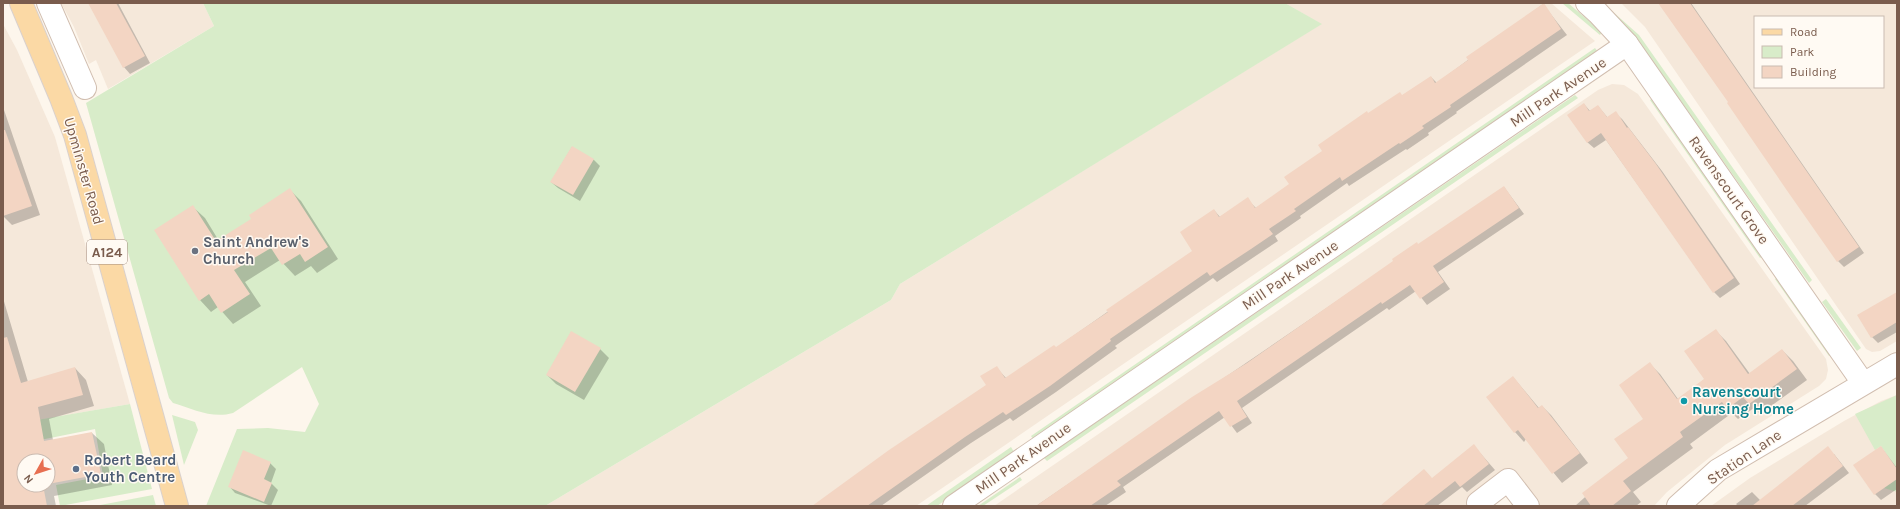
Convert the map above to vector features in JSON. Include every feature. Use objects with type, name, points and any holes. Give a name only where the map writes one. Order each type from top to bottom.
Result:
[{"type":"main road","name":"Upminster Road","points":[[21,3],[75,135],[177,506]]},
{"type":"street","points":[[48,3],[85,88]]},
{"type":"street","name":"Ravenscourt Grove","points":[[1587,3],[1627,44],[1863,383]]},
{"type":"street","name":"Mill Park Avenue","points":[[954,506],[1627,44]]},
{"type":"street","name":"Station Lane","points":[[1678,506],[1718,470],[1897,364]]},
{"type":"street","points":[[1478,503],[1508,480],[1528,506]]},
{"type":"shaded area","points":[[61,3],[203,3],[214,26],[108,89],[96,60],[89,64],[74,27]]},
{"type":"shaded area","points":[[1285,3],[1551,3],[1595,41],[916,506],[545,506],[891,300],[900,284],[1321,24]]},
{"type":"shaded area","points":[[1621,3],[1897,3],[1897,341],[1880,351],[1872,352],[1866,349],[1645,27]]},
{"type":"shaded area","points":[[3,24],[17,50],[55,137],[130,404],[3,426]]},
{"type":"shaded area","points":[[1612,84],[1624,85],[1638,94],[1826,359],[1828,370],[1826,379],[1819,386],[1725,445],[1667,492],[1654,506],[1534,506],[1506,470],[1473,506],[994,506],[1598,90]]},
{"type":"shaded area","points":[[1897,395],[1897,506],[1711,506],[1750,478],[1844,421],[1881,401]]},
{"type":"green space","points":[[203,3],[1285,3],[1322,24],[900,284],[891,300],[545,506],[206,506],[237,429],[268,428],[305,432],[319,404],[302,367],[233,413],[225,415],[210,414],[173,403],[169,398],[86,103],[214,26]]},
{"type":"green space","points":[[1562,3],[1568,3],[1602,32],[1600,35]]},
{"type":"green space","points":[[1598,3],[1603,3],[1639,35],[1812,280],[1809,283],[1635,36]]},
{"type":"green space","points":[[1595,48],[1598,52],[1033,439],[1031,436]]},
{"type":"green space","points":[[1575,95],[1578,98],[1047,461],[1044,458]]},
{"type":"green space","points":[[1653,98],[1763,256],[1760,258],[1650,100]]},
{"type":"green space","points":[[1778,277],[1833,353],[1829,356],[1775,279]]},
{"type":"green space","points":[[1826,299],[1861,348],[1857,351],[1822,302]]},
{"type":"green space","points":[[1897,395],[1897,469],[1881,446],[1875,450],[1855,414]]},
{"type":"green space","points":[[130,404],[152,489],[60,506],[56,485],[103,476],[95,429],[35,441],[31,421]]},
{"type":"green space","points":[[172,415],[195,422],[198,430],[184,465]]},
{"type":"green space","points":[[1011,447],[1014,452],[937,506],[926,506]]},
{"type":"green space","points":[[1020,477],[1022,480],[983,506],[978,506]]},
{"type":"green space","points":[[1897,479],[1897,492],[1884,488]]},
{"type":"green space","points":[[153,495],[156,506],[95,506]]},
{"type":"building","points":[[88,3],[116,3],[145,56],[123,68]]},
{"type":"building","points":[[1544,3],[1561,29],[1450,105],[1451,107],[1422,126],[1424,128],[1342,181],[1340,177],[1294,209],[1296,211],[1269,229],[1273,234],[1210,276],[1207,272],[1110,339],[1111,341],[1050,386],[1006,415],[1003,412],[867,506],[812,506],[889,450],[986,385],[980,376],[997,366],[1005,378],[1054,345],[1056,347],[1108,312],[1106,310],[1192,251],[1180,232],[1214,209],[1219,217],[1248,197],[1255,208],[1289,184],[1284,177],[1322,151],[1318,145],[1367,111],[1368,113],[1400,92],[1402,95],[1431,76],[1435,83],[1468,60],[1466,57]]},
{"type":"building","points":[[1658,3],[1690,3],[1859,247],[1837,262],[1727,103],[1728,102]]},
{"type":"building","points":[[1584,103],[1589,111],[1598,105],[1607,117],[1616,111],[1627,128],[1628,127],[1656,164],[1734,278],[1713,293],[1601,133],[1587,143],[1567,115]]},
{"type":"building","points":[[3,130],[5,130],[32,206],[3,216]]},
{"type":"building","points":[[572,146],[594,159],[573,195],[550,182]]},
{"type":"building","points":[[1504,186],[1519,208],[1433,266],[1444,282],[1420,299],[1410,285],[1382,304],[1381,302],[1237,401],[1247,417],[1230,427],[1219,411],[1117,481],[1121,485],[1090,506],[1036,506],[1192,397],[1247,363],[1393,261],[1392,259],[1417,242],[1418,244]]},
{"type":"building","name":"Saint Andrew's Church","points":[[290,188],[328,247],[305,262],[300,254],[282,265],[271,248],[234,270],[250,294],[221,313],[209,294],[199,301],[154,230],[193,205],[216,241],[251,219],[249,215]]},
{"type":"building","points":[[1897,292],[1897,322],[1871,338],[1857,315]]},
{"type":"building","name":"Ravenscourt Nursing Home","points":[[1716,329],[1748,374],[1782,349],[1797,369],[1749,404],[1743,397],[1727,409],[1722,402],[1680,432],[1683,437],[1623,481],[1631,491],[1612,506],[1591,506],[1582,493],[1628,458],[1614,439],[1643,419],[1619,385],[1650,362],[1677,399],[1704,379],[1684,351]]},
{"type":"building","points":[[571,331],[601,348],[575,392],[546,375]]},
{"type":"building","points":[[7,337],[21,383],[75,367],[83,395],[38,407],[44,441],[92,432],[101,474],[56,482],[56,453],[16,453],[16,493],[45,493],[47,506],[3,506],[3,338]]},
{"type":"building","points":[[1513,376],[1538,408],[1542,405],[1580,453],[1552,474],[1518,430],[1514,433],[1486,397]]},
{"type":"building","points":[[1474,444],[1489,464],[1460,487],[1455,481],[1423,506],[1380,506],[1424,469],[1432,478]]},
{"type":"building","points":[[1828,446],[1843,466],[1809,493],[1792,506],[1752,506]]},
{"type":"building","points":[[1881,446],[1897,469],[1897,479],[1874,495],[1853,465]]},
{"type":"building","points":[[243,450],[271,462],[264,479],[272,483],[264,502],[228,487]]},
{"type":"place","name":"Saint Andrew's Church","points":[[195,251]]},
{"type":"place","name":"Ravenscourt Nursing Home","points":[[1684,401]]},
{"type":"place","name":"Robert Beard Youth Centre","points":[[76,469]]}]
